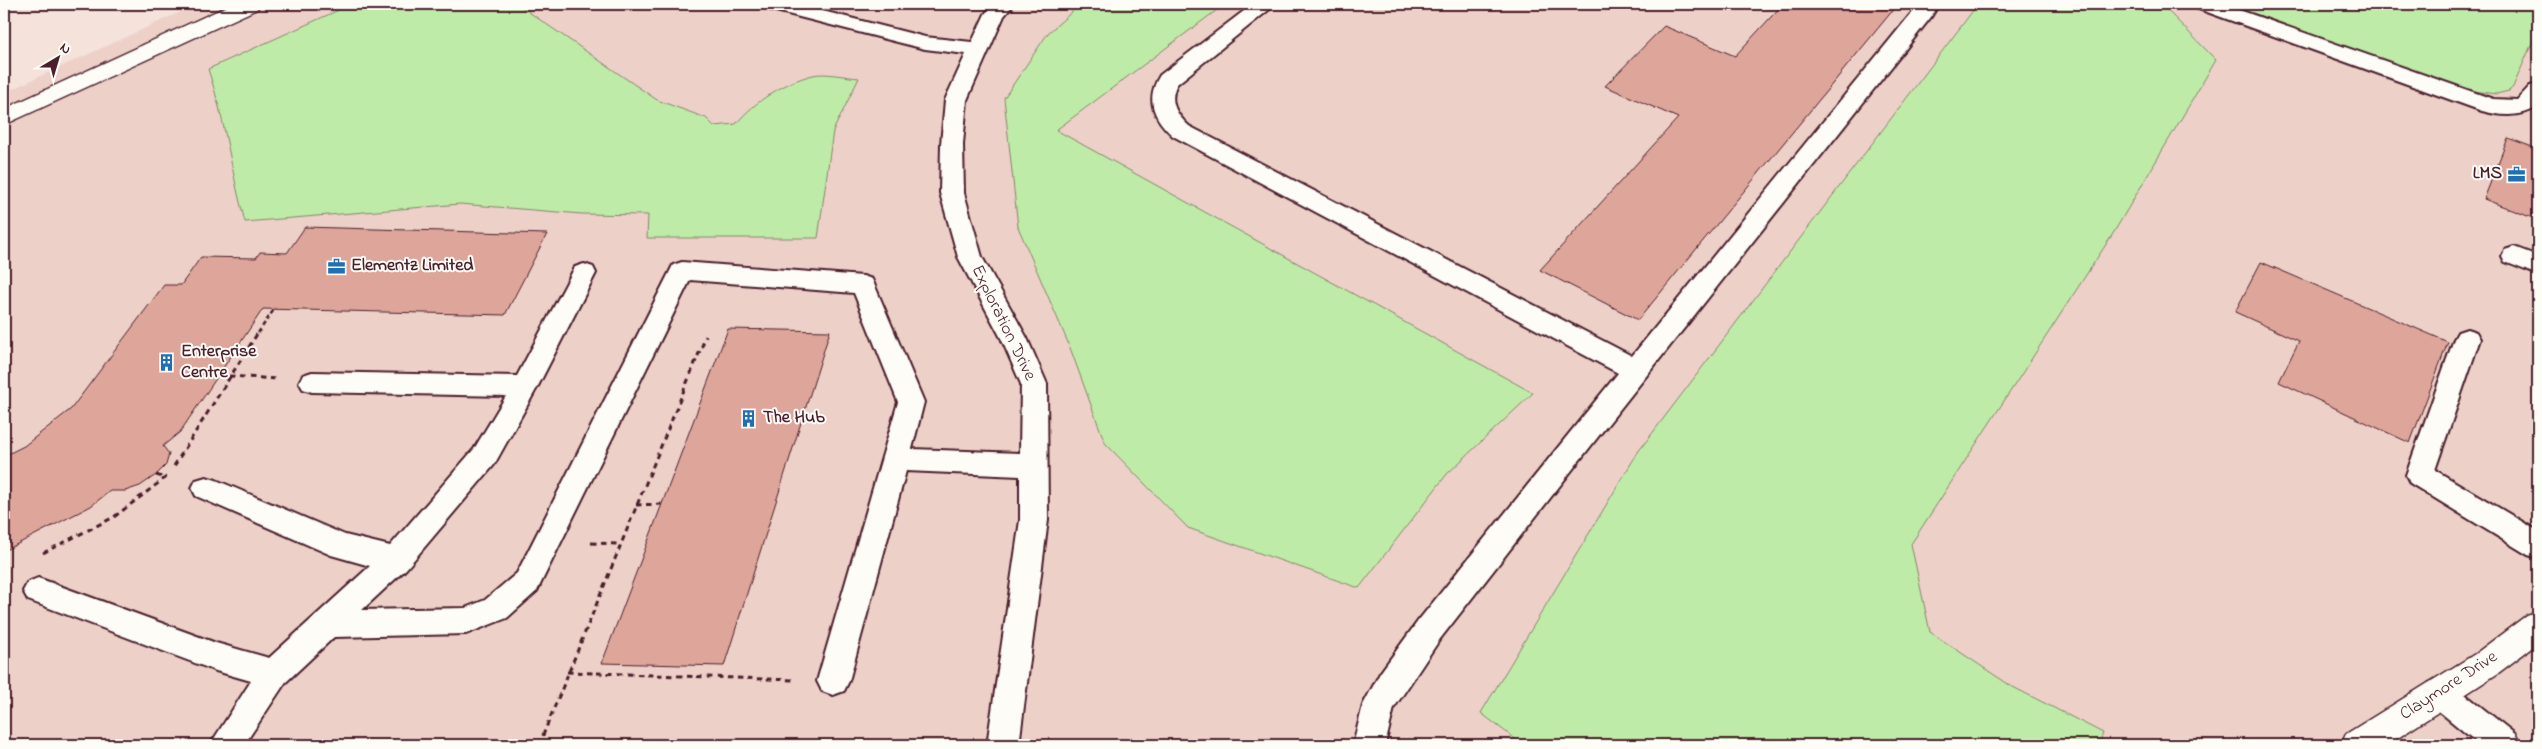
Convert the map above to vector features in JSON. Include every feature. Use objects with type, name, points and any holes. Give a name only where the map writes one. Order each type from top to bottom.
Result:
[{"type":"street","points":[[4,118],[249,4]]},
{"type":"street","name":"Claymore Drive","points":[[2358,745],[2486,664],[2538,625]]},
{"type":"lane","name":"Exploration Drive","points":[[1003,745],[1034,520],[1034,384],[1014,338],[970,257],[952,193],[952,144],[956,100],[995,14],[1004,4]]},
{"type":"lane","points":[[1266,4],[1168,80],[1162,90],[1160,100],[1163,111],[1171,123],[1181,131],[1636,370]]},
{"type":"lane","points":[[1368,745],[1379,705],[1391,683],[1429,630],[1924,13],[1929,4]]},
{"type":"lane","points":[[2203,4],[2490,106],[2512,109],[2523,107],[2531,103],[2538,91]]},
{"type":"lane","points":[[775,5],[925,42],[980,49]]},
{"type":"lane","points":[[2514,256],[2538,266]]},
{"type":"lane","points":[[328,624],[466,621],[496,610],[527,582],[682,271],[863,285],[911,402],[832,681]]},
{"type":"lane","points":[[226,745],[274,672],[396,560],[484,457],[526,386],[584,273]]},
{"type":"lane","points":[[2467,340],[2420,475],[2538,546]]},
{"type":"lane","points":[[312,382],[526,386]]},
{"type":"lane","points":[[895,459],[1034,465]]},
{"type":"lane","points":[[206,488],[341,546],[396,560]]},
{"type":"lane","points":[[38,591],[216,657],[274,672]]},
{"type":"lane","points":[[2440,693],[2504,745]]},
{"type":"path","points":[[38,556],[114,517],[167,478],[229,376],[276,308]]},
{"type":"path","points":[[539,745],[706,336]]},
{"type":"path","points":[[229,376],[312,382]]},
{"type":"path","points":[[156,475],[167,478]]},
{"type":"path","points":[[636,505],[662,504]]},
{"type":"path","points":[[568,672],[832,681]]},
{"type":"shaded area","points":[[198,4],[2538,4],[2538,745],[4,745],[4,93]]},
{"type":"green space","points":[[352,4],[517,4],[657,100],[706,118],[714,126],[736,124],[770,94],[802,78],[824,74],[859,78],[833,131],[818,238],[647,238],[648,215],[582,214],[460,204],[245,222],[219,107],[208,69]]},
{"type":"green space","points":[[1081,4],[1225,4],[1056,130],[1533,393],[1447,474],[1359,588],[1188,528],[1105,443],[1069,345],[1018,227],[1004,98],[1048,33]]},
{"type":"green space","points":[[1978,4],[2161,4],[2216,60],[2114,232],[1911,544],[1930,632],[2011,686],[2103,733],[2099,744],[1523,745],[1481,713],[1638,452]]},
{"type":"green space","points":[[2227,4],[2538,4],[2538,29],[2513,87],[2509,91],[2496,94],[2466,90]]},
{"type":"building","points":[[1783,4],[1898,4],[1638,320],[1540,270],[1678,118],[1605,86],[1664,26],[1735,56]]},
{"type":"building","name":"LMS","points":[[2508,138],[2538,149],[2538,220],[2484,199]]},
{"type":"building","name":"Enterprise Centre","points":[[305,227],[547,234],[505,315],[263,309],[180,432],[163,446],[169,454],[166,465],[156,475],[140,486],[125,491],[110,491],[91,506],[4,551],[4,456],[24,446],[71,409],[164,285],[181,285],[201,257],[256,258],[260,252],[287,253]]},
{"type":"building","points":[[2261,262],[2448,342],[2410,443],[2279,382],[2299,341],[2235,312]]},
{"type":"building","name":"The Hub","points":[[728,329],[830,331],[724,666],[602,663]]},
{"type":"place","name":"LMS","points":[[2516,174]]},
{"type":"place","name":"Elementz Limited","points":[[337,266]]},
{"type":"place","name":"Enterprise Centre","points":[[167,362]]},
{"type":"place","name":"The Hub","points":[[749,418]]}]
